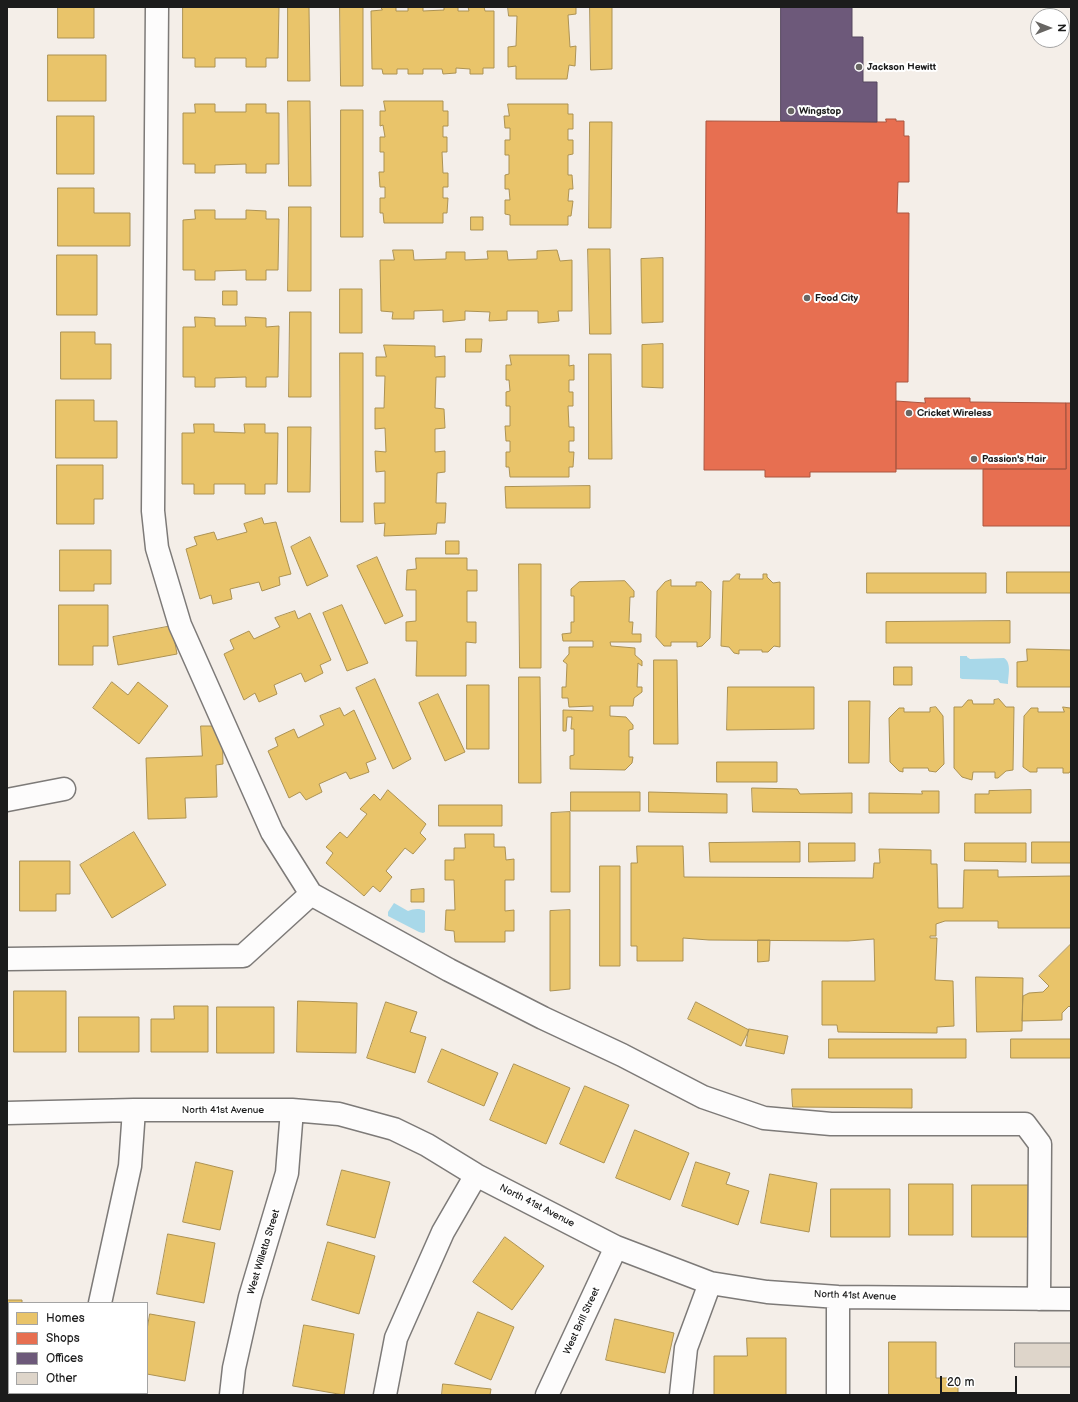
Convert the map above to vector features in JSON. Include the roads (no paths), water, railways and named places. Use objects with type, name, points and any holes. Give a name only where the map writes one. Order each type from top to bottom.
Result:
[{"type":"street","points":[[157,7],[153,511],[157,548],[169,591],[183,632],[272,832],[311,894],[449,970],[542,1018],[629,1059],[703,1097],[764,1118],[831,1124],[1025,1124],[1040,1144],[1039,1299]]},
{"type":"street","points":[[7,800],[64,789]]},
{"type":"street","points":[[7,958],[243,956],[311,894]]},
{"type":"street","points":[[100,1302],[130,1166],[134,1110]]},
{"type":"street","name":"North 41st Avenue","points":[[7,1113],[134,1110],[292,1110],[339,1114],[394,1129],[427,1145],[476,1175],[616,1247],[710,1283],[767,1292],[838,1297],[1071,1299]]},
{"type":"street","name":"West Willetta Street","points":[[231,1395],[234,1368],[250,1297],[287,1173],[292,1110]]},
{"type":"street","points":[[385,1395],[396,1338],[443,1232],[476,1175]]},
{"type":"street","name":"West Brill Street","points":[[547,1395],[616,1247]]},
{"type":"street","points":[[681,1395],[686,1348],[710,1283]]},
{"type":"street","points":[[838,1297],[838,1395]]},
{"type":"water","points":[[960,656],[967,656],[970,659],[1004,658],[1009,666],[1008,684],[1000,683],[998,680],[960,678]]},
{"type":"water","points":[[394,903],[408,911],[421,909],[425,911],[425,932],[419,932],[388,916],[388,912]]},
{"type":"place","name":"Jackson Hewitt","points":[[859,67]]},
{"type":"place","name":"Wingstop","points":[[791,111]]},
{"type":"place","name":"Food City","points":[[807,298]]},
{"type":"place","name":"Cricket Wireless","points":[[909,413]]},
{"type":"place","name":"Passion's Hair","points":[[974,459]]}]
